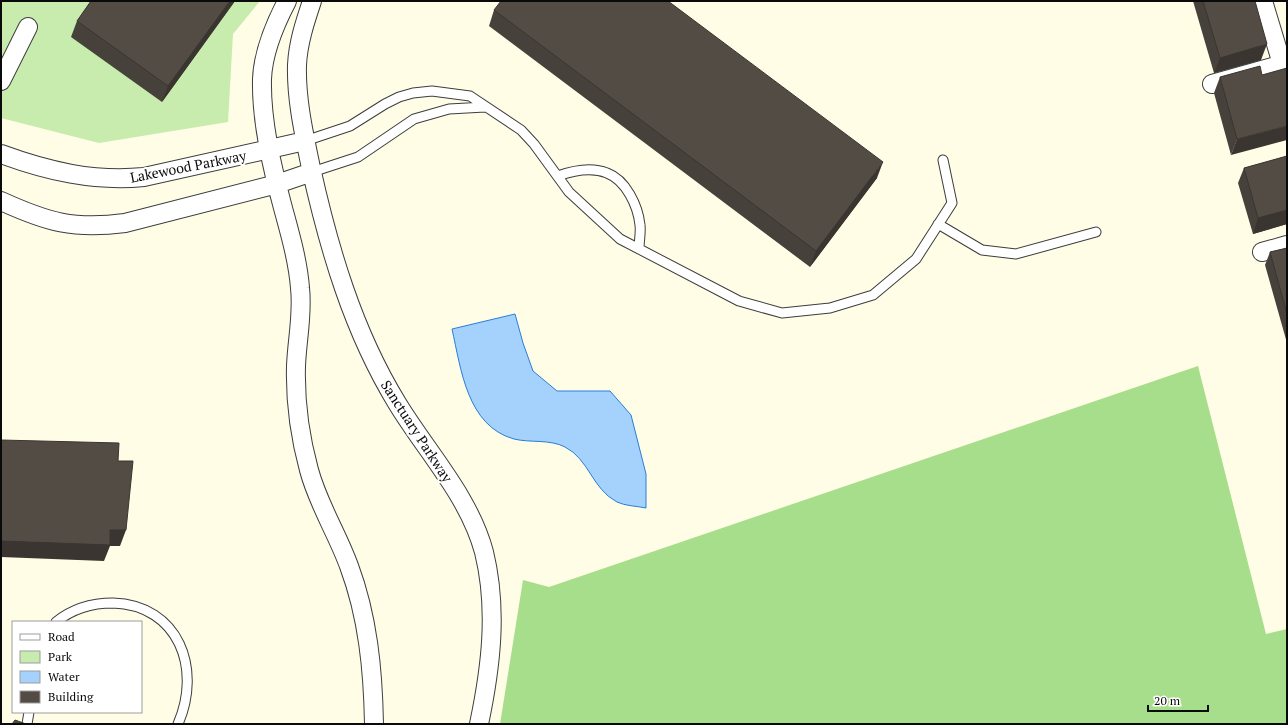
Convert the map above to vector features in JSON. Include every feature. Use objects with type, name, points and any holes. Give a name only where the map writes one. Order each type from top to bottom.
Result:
[{"type":"street","points":[[287,1],[271,36],[262,77],[263,106],[270,149],[277,184],[293,246],[300,288],[296,391],[302,439],[309,470],[319,500],[349,564],[362,603],[370,651],[374,724]]},
{"type":"street","name":"Sanctuary Parkway","points":[[312,1],[304,26],[297,66],[300,107],[305,141],[312,172],[340,276],[367,348],[397,403],[463,503],[475,527],[484,552],[489,578],[492,624],[488,678],[479,724]]},
{"type":"street","points":[[1212,84],[1284,63],[1263,1]]},
{"type":"street","points":[[1,81],[28,27]]},
{"type":"street","name":"Lakewood Parkway","points":[[1,154],[34,166],[54,171],[93,177],[127,178],[151,175],[305,141]]},
{"type":"street","points":[[1,201],[46,220],[61,224],[90,226],[125,223],[277,184],[312,172]]},
{"type":"street","points":[[1262,252],[1287,245]]},
{"type":"lane","points":[[305,141],[350,126],[385,104],[398,97],[413,92],[453,93],[470,96],[521,130],[569,192],[620,239],[739,301],[782,312],[830,308],[873,294],[916,259],[952,203],[942,160]]},
{"type":"lane","points":[[312,172],[358,157],[414,119],[448,108],[485,107]]},
{"type":"lane","points":[[558,176],[577,171],[607,173],[626,187],[635,202],[640,225],[639,249]]},
{"type":"lane","points":[[938,224],[982,250],[1016,254],[1096,232]]},
{"type":"lane","points":[[57,621],[70,612],[100,603],[136,606],[152,614],[164,623],[174,634],[182,650],[188,676],[188,693],[178,724]]},
{"type":"lane","points":[[27,724],[28,713]]},
{"type":"green space","points":[[1,1],[260,1],[233,34],[228,122],[99,143],[1,118]]},
{"type":"green space","points":[[1198,366],[1266,634],[1287,629],[1287,724],[500,724],[523,580],[549,587]]},
{"type":"water","points":[[515,314],[533,371],[557,391],[610,391],[631,415],[646,474],[646,508],[620,503],[609,496],[602,490],[580,459],[565,447],[553,443],[514,439],[498,432],[486,422],[476,409],[463,378],[452,329]]},
{"type":"building","points":[[91,1],[230,1],[168,86],[77,21]]},
{"type":"building","points":[[501,1],[668,1],[883,162],[816,251],[494,10]]},
{"type":"building","points":[[1203,1],[1255,1],[1267,44],[1220,58]]},
{"type":"building","points":[[1260,66],[1262,75],[1287,68],[1287,126],[1237,139],[1220,77]]},
{"type":"building","points":[[1287,156],[1287,210],[1258,218],[1244,168]]},
{"type":"building","points":[[1287,248],[1287,314],[1270,252]]},
{"type":"building","points":[[1,440],[119,443],[118,461],[133,461],[126,530],[110,530],[110,545],[1,541]]},
{"type":"building","points":[[15,720],[26,724],[12,724]]}]
